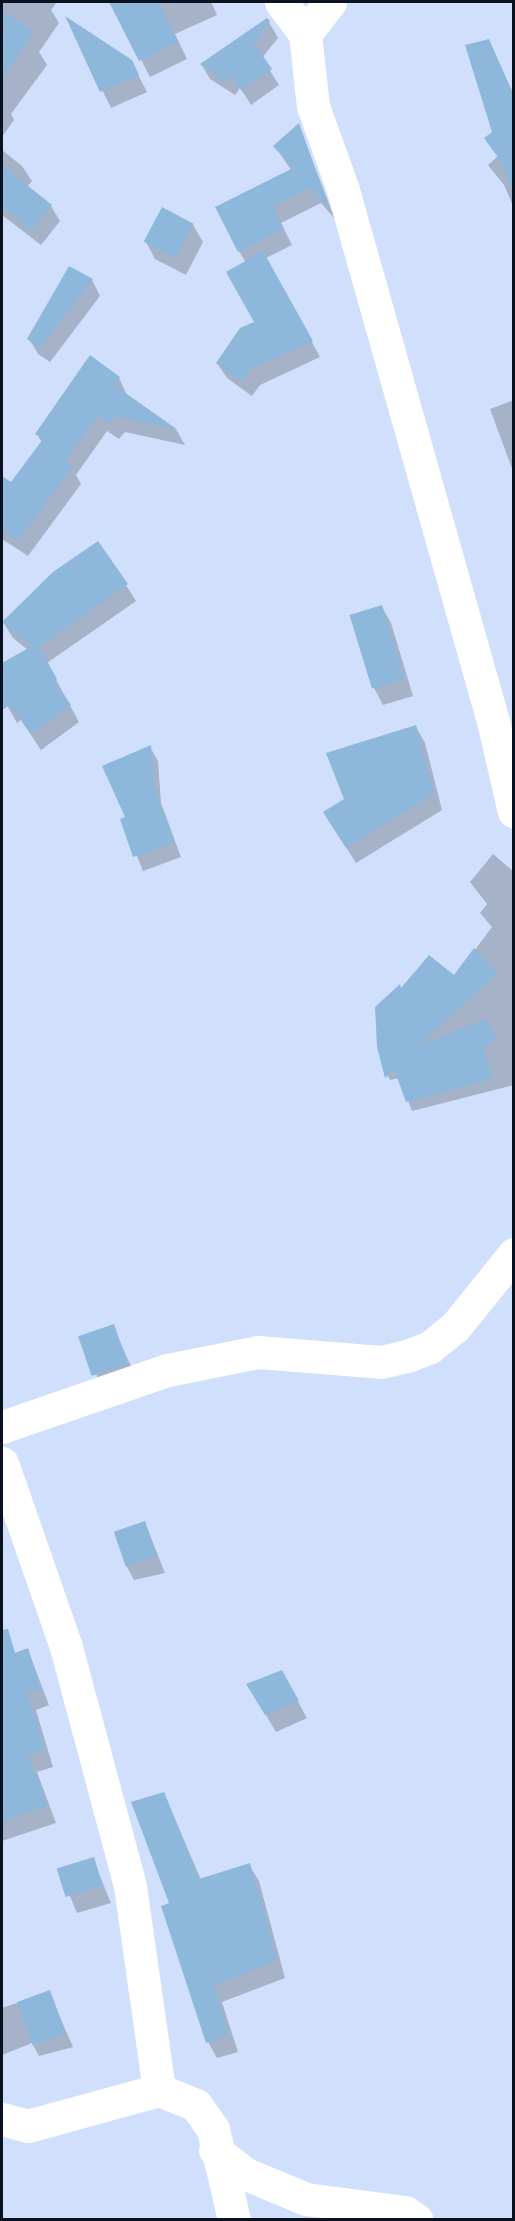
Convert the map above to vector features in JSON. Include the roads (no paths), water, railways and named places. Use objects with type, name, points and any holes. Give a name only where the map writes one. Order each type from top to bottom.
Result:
[{"type":"street","points":[[281,2],[305,34],[313,106],[343,190],[493,721],[513,812]]},
{"type":"street","points":[[305,34],[330,2]]},
{"type":"street","points":[[2,1427],[168,1370],[258,1352],[381,1362],[408,1356],[430,1347],[455,1327],[513,1254]]},
{"type":"street","points":[[2,1463],[66,1647],[130,1886],[159,2090]]},
{"type":"street","points":[[2,2119],[28,2126],[159,2090],[196,2105],[213,2129],[215,2150],[234,2220]]},
{"type":"street","points":[[215,2150],[246,2174],[306,2199],[405,2212],[417,2220]]}]
